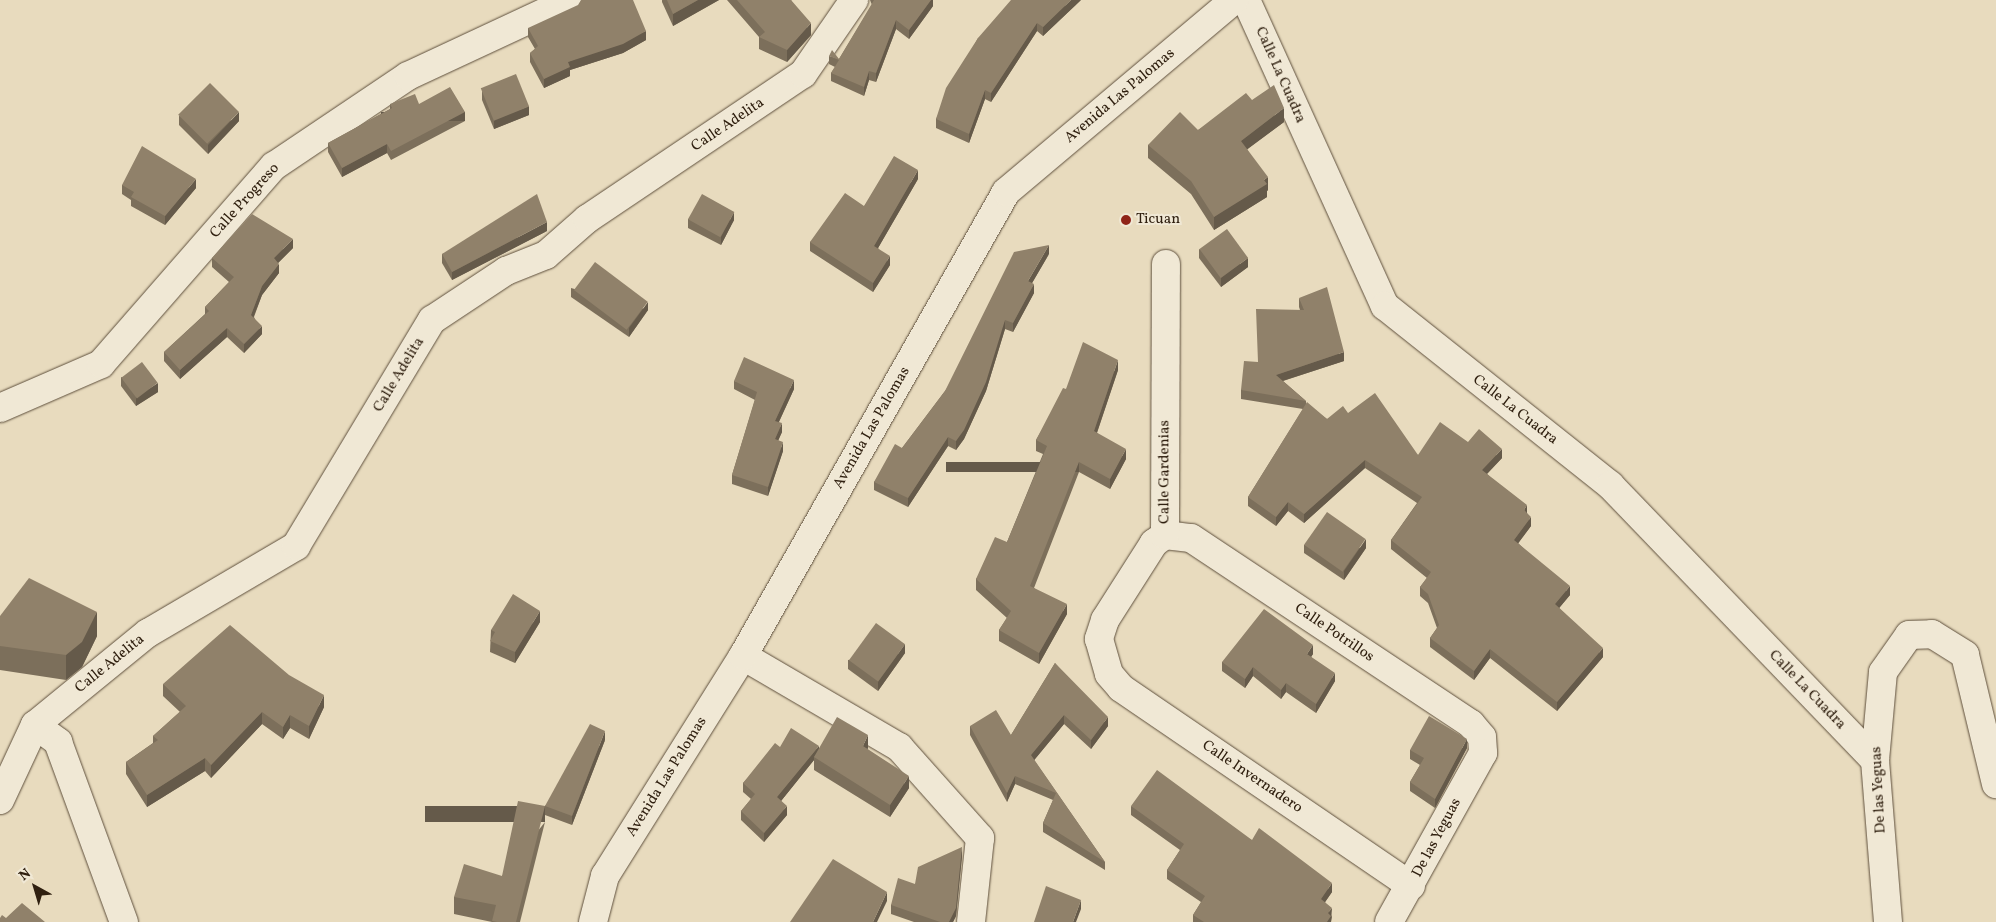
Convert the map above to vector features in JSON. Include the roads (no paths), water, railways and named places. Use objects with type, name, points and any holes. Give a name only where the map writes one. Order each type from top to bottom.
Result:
[{"type":"street","name":"Calle Progreso","points":[[0,408],[101,364],[274,166],[408,76],[572,0]]},
{"type":"street","name":"Calle Adelita","points":[[0,800],[35,725],[148,633],[296,546],[432,320],[506,271],[546,255],[586,219],[803,74],[854,0]]},
{"type":"street","name":"Avenida Las Palomas","points":[[593,922],[605,876],[743,656],[1006,192],[1234,0]]},
{"type":"street","name":"Calle La Cuadra","points":[[1246,0],[1385,306],[1610,485],[1875,760]]},
{"type":"street","name":"Calle Gardenias","points":[[1102,660],[1099,639],[1105,620],[1154,543],[1165,535],[1166,264]]},
{"type":"street","name":"Calle Potrillos","points":[[1165,535],[1191,538],[1471,724],[1482,737],[1482,753]]},
{"type":"street","name":"De las Yeguas","points":[[1888,922],[1875,760],[1883,672],[1909,635],[1932,634],[1964,655],[1992,754]]},
{"type":"street","points":[[743,656],[898,747],[980,838],[971,922]]},
{"type":"street","name":"Calle Invernadero","points":[[1102,660],[1121,688],[1411,886]]},
{"type":"street","points":[[35,725],[58,742],[124,922]]},
{"type":"street","name":"De las Yeguas","points":[[1389,922],[1411,886],[1482,753]]},
{"type":"street","points":[[1992,754],[1996,784]]},
{"type":"place","name":"Ticuan","points":[[1126,220]]}]
